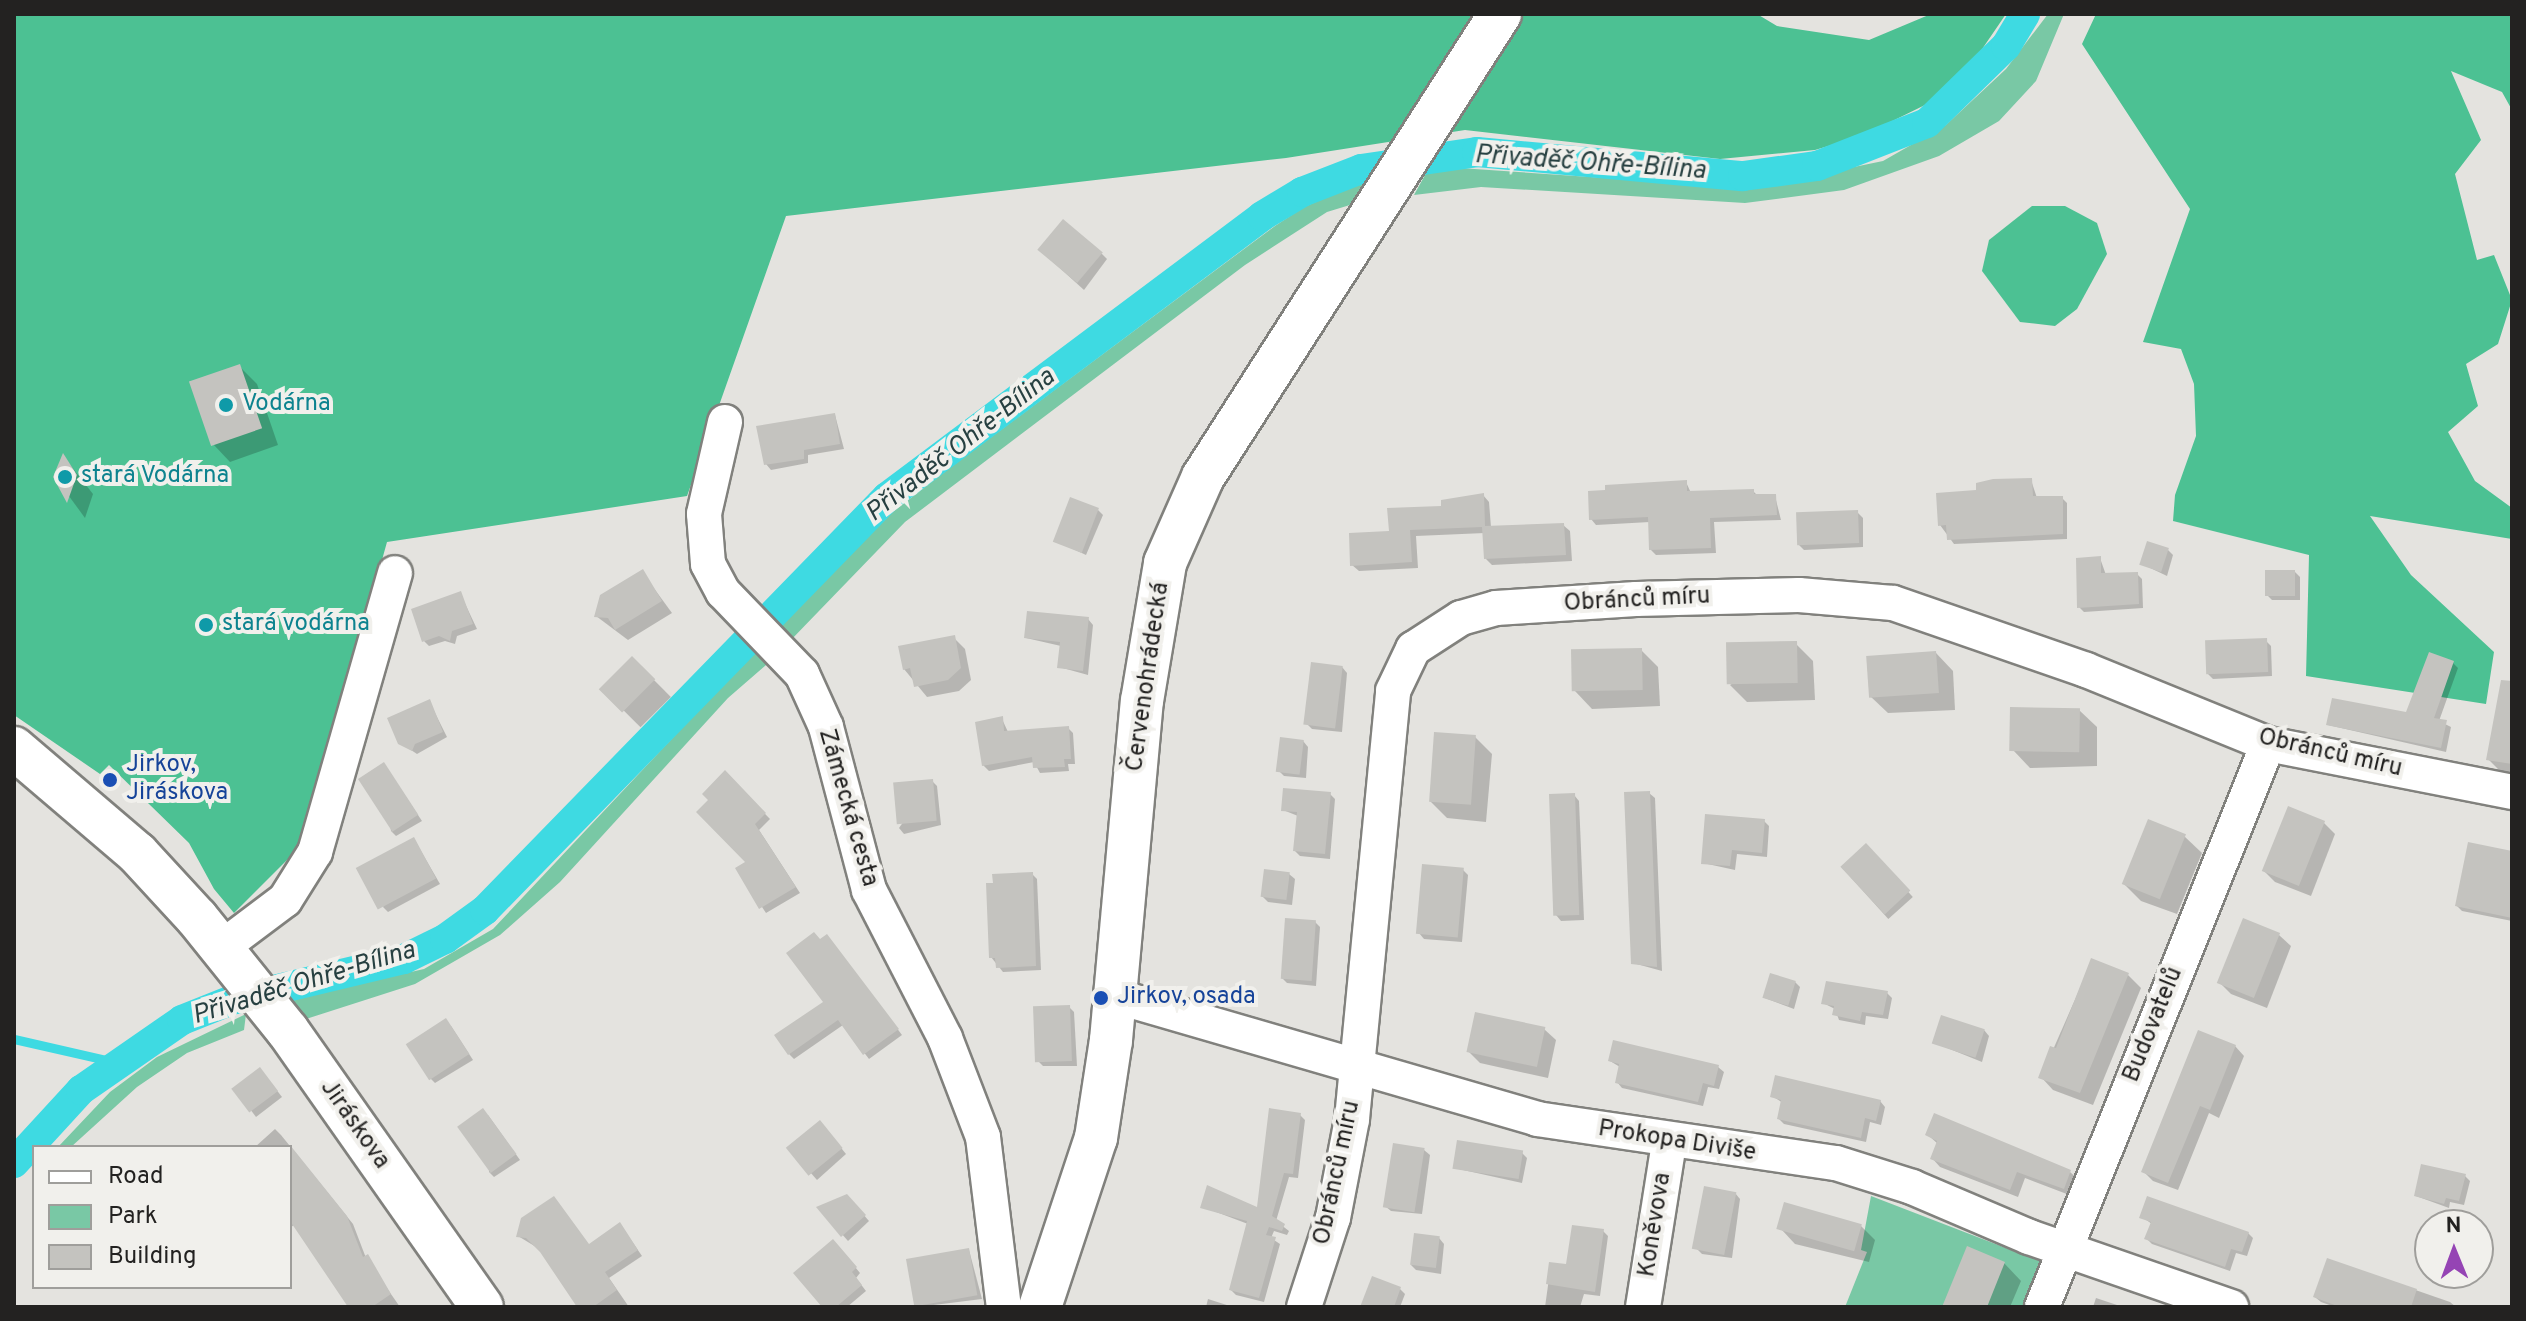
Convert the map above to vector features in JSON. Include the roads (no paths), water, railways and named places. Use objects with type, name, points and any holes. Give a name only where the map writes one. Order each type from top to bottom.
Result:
[{"type":"street","name":"Červenohrádecká","points":[[1040,1307],[1096,1138],[1115,996],[1142,701],[1165,563],[1203,477],[1385,199],[1500,14]]},
{"type":"street","name":"Zámecká cesta","points":[[725,422],[702,538],[708,564],[736,605],[802,674],[826,727],[869,890],[945,1038],[983,1137],[1004,1307]]},
{"type":"street","points":[[224,952],[285,900],[315,852],[395,573]]},
{"type":"street","name":"Obránců míru","points":[[1304,1307],[1333,1218],[1358,1065],[1393,691],[1413,649],[1461,618],[1496,608],[1636,599],[1799,595],[1893,603],[2086,670],[2268,744],[2512,792]]},
{"type":"street","name":"Budovatelů","points":[[2042,1307],[2268,744]]},
{"type":"street","name":"Jiráskova","points":[[14,748],[137,853],[224,952],[282,1024],[482,1307]]},
{"type":"street","name":"Prokopa Diviše","points":[[1115,996],[1537,1119],[1669,1142],[1836,1163],[1912,1187],[2064,1250],[2231,1307]]},
{"type":"street","name":"Koněvova","points":[[1643,1307],[1669,1142]]},
{"type":"waterway","name":"Přivaděč Ohře-Bílina","points":[[14,1163],[81,1090],[182,1020],[232,1000],[404,959],[445,939],[485,910],[887,497],[1262,216],[1302,192],[1361,169],[1477,152],[1743,176],[1817,166],[1927,123],[2006,46],[2025,14]]},
{"type":"waterway","points":[[14,1039],[115,1062]]},
{"type":"place","name":"Vodárna","points":[[226,405]]},
{"type":"place","name":"stará Vodárna","points":[[65,477]]},
{"type":"place","name":"stará vodárna","points":[[206,625]]},
{"type":"place","name":"Jirkov, Jiráskova","points":[[110,780]]},
{"type":"place","name":"Jirkov, osada","points":[[1101,998]]}]
